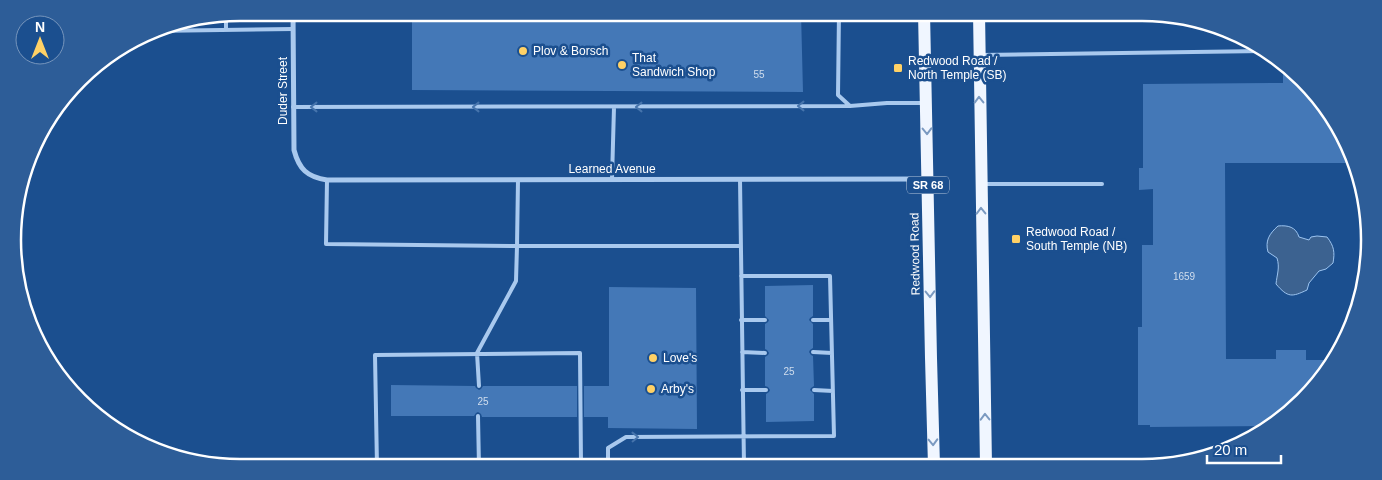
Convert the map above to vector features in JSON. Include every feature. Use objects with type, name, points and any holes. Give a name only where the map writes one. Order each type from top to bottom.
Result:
[{"type":"main road","name":"Redwood Road","points":[[924,21],[934,459]]},
{"type":"main road","points":[[979,21],[980,184],[986,459]]},
{"type":"street","name":"Duder Street","points":[[293,21],[294,150],[296,159],[301,167]]},
{"type":"street","name":"Learned Avenue","points":[[301,167],[317,178],[327,180],[928,179]]},
{"type":"lane","points":[[839,21],[838,95],[850,106]]},
{"type":"lane","points":[[226,22],[226,30]]},
{"type":"lane","points":[[180,30],[293,29]]},
{"type":"lane","points":[[979,56],[1251,51]]},
{"type":"lane","points":[[293,107],[850,106],[887,103],[926,104]]},
{"type":"lane","points":[[612,179],[614,107]]},
{"type":"lane","points":[[740,179],[744,459]]},
{"type":"lane","points":[[327,180],[326,244],[740,246]]},
{"type":"lane","points":[[479,386],[476,353],[516,280],[518,180]]},
{"type":"lane","points":[[980,184],[1102,184]]},
{"type":"lane","points":[[608,459],[608,448],[626,437],[834,436],[830,276],[741,276]]},
{"type":"lane","points":[[741,320],[765,320]]},
{"type":"lane","points":[[813,320],[830,320]]},
{"type":"lane","points":[[742,352],[765,353]]},
{"type":"lane","points":[[814,352],[832,353]]},
{"type":"lane","points":[[377,459],[375,355],[580,353],[581,459]]},
{"type":"lane","points":[[742,390],[766,390]]},
{"type":"lane","points":[[814,390],[833,391]]},
{"type":"lane","points":[[478,416],[479,459]]},
{"type":"water","points":[[1278,226],[1291,227],[1299,237],[1309,240],[1311,237],[1317,236],[1327,237],[1333,249],[1333,263],[1326,269],[1319,271],[1309,283],[1307,290],[1298,294],[1287,294],[1276,284],[1278,262],[1277,258],[1268,252],[1267,241]]},
{"type":"building","points":[[412,21],[801,21],[803,92],[412,90]]},
{"type":"building","points":[[1283,73],[1297,85],[1316,107],[1338,143],[1346,163],[1225,163],[1226,359],[1276,359],[1276,350],[1306,350],[1306,360],[1325,360],[1297,395],[1275,414],[1256,426],[1150,427],[1150,425],[1138,425],[1138,327],[1142,327],[1142,245],[1153,245],[1153,189],[1139,190],[1139,168],[1143,168],[1143,84],[1283,83]]},
{"type":"building","points":[[813,285],[813,316],[809,320],[813,324],[813,348],[809,352],[813,356],[814,386],[810,390],[814,394],[814,421],[766,422],[766,394],[770,390],[765,386],[765,357],[769,353],[765,349],[765,324],[769,320],[765,316],[765,286]]},
{"type":"building","name":"Love's","points":[[609,287],[696,288],[697,429],[608,428],[608,417],[584,417],[584,386],[609,386]]},
{"type":"building","points":[[391,385],[475,386],[479,390],[483,386],[577,386],[577,417],[482,417],[478,412],[474,416],[391,416]]},
{"type":"place","name":"Plov & Borsch","points":[[523,51]]},
{"type":"place","name":"That Sandwich Shop","points":[[622,65]]},
{"type":"place","name":"Redwood Road / North Temple (SB)","points":[[898,68]]},
{"type":"place","name":"Redwood Road / South Temple (NB)","points":[[1016,239]]},
{"type":"place","name":"Love's","points":[[653,358]]},
{"type":"place","name":"Arby's","points":[[651,389]]}]
